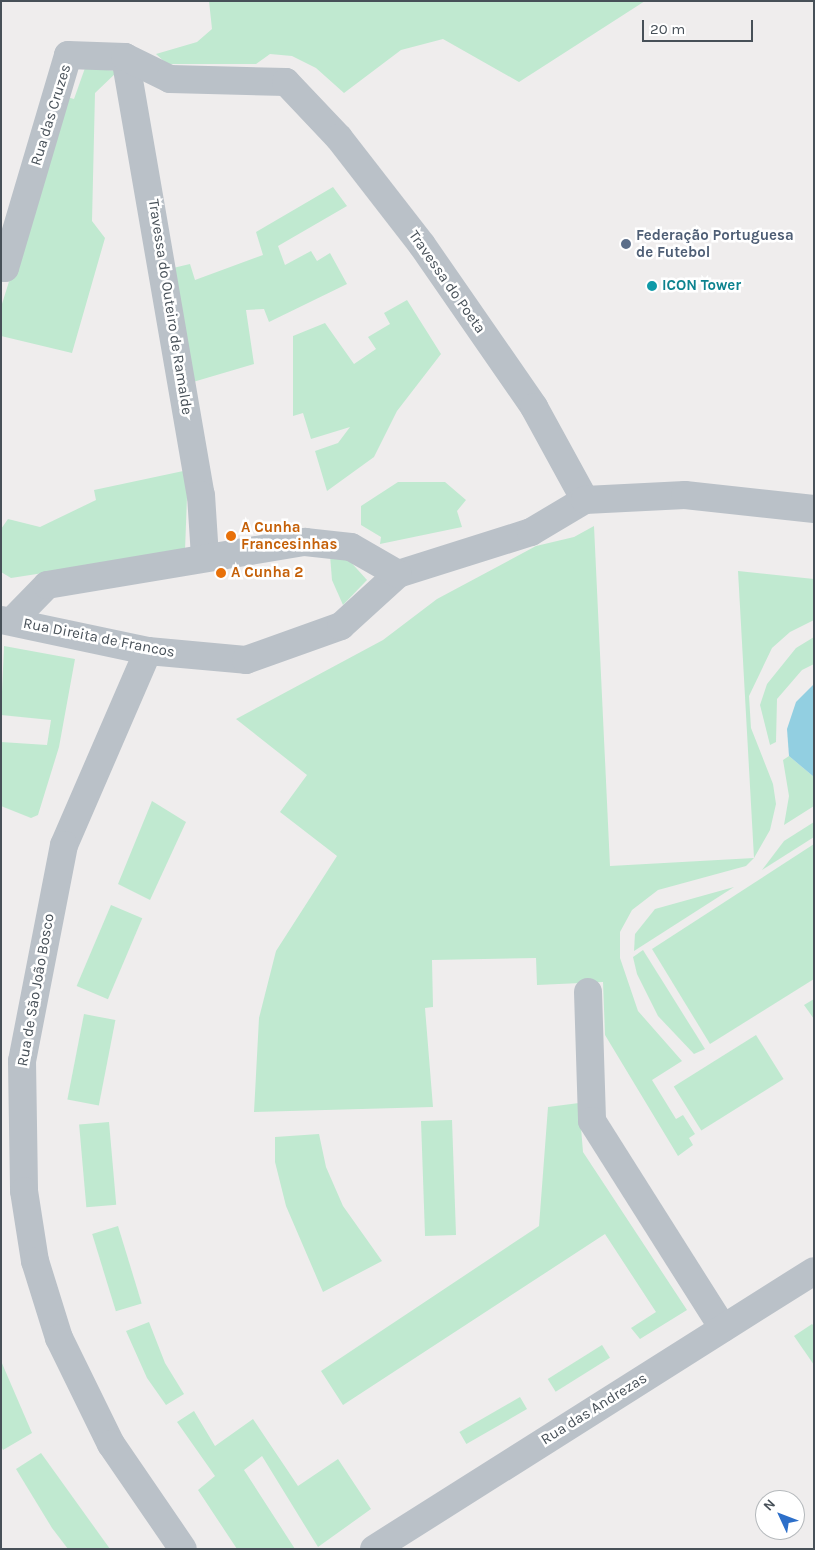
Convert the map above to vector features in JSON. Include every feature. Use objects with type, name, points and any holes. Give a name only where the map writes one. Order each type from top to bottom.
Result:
[{"type":"street","name":"Rua das Cruzes","points":[[1,268],[5,268],[68,55],[125,57],[170,79],[286,82]]},
{"type":"street","name":"Travessa do Outeiro de Ramalde","points":[[125,57],[169,297],[201,495],[205,558]]},
{"type":"street","name":"Travessa do Poeta","points":[[286,82],[339,138],[422,245],[534,407],[585,500]]},
{"type":"street","name":"Rua Direita de Francos","points":[[6,620],[148,651],[246,660],[340,626],[398,574],[531,532],[585,500],[684,495],[814,509]]},
{"type":"street","points":[[6,620],[47,585],[305,542],[351,547],[398,574]]},
{"type":"street","name":"Rua de São João Bosco","points":[[148,651],[64,845],[22,1062],[24,1191],[35,1261],[58,1338],[111,1444],[183,1549]]},
{"type":"street","points":[[588,992],[592,1121],[723,1328]]},
{"type":"street","name":"Rua das Andrezas","points":[[374,1549],[814,1270]]},
{"type":"green space","points":[[209,1],[645,1],[519,82],[443,39],[401,50],[344,93],[316,68],[292,56],[270,54],[256,64],[167,64],[156,54],[197,42],[212,29]]},
{"type":"green space","points":[[85,68],[118,71],[95,93],[92,221],[105,238],[72,353],[1,336],[1,307],[67,97],[74,99]]},
{"type":"green space","points":[[333,187],[347,206],[278,246],[285,265],[311,251],[317,261],[330,253],[347,284],[269,322],[264,309],[246,310],[254,364],[193,382],[173,268],[190,264],[195,280],[263,255],[256,232]]},
{"type":"green space","points":[[407,300],[441,354],[397,411],[374,457],[327,491],[315,451],[338,443],[350,427],[311,439],[303,413],[293,416],[293,336],[325,323],[354,364],[376,349],[368,337],[390,324],[384,313]]},
{"type":"green space","points":[[188,470],[185,551],[11,578],[1,572],[1,529],[8,519],[40,527],[96,500],[94,490]]},
{"type":"green space","points":[[398,482],[445,482],[466,500],[457,511],[462,527],[380,544],[381,537],[361,525],[361,506]]},
{"type":"green space","points":[[594,526],[610,866],[754,858],[746,866],[658,890],[632,910],[620,932],[620,958],[638,1011],[682,1061],[652,1080],[676,1119],[683,1115],[695,1134],[689,1138],[693,1145],[678,1156],[605,1035],[603,982],[537,985],[536,958],[432,960],[433,1007],[425,1008],[433,1107],[254,1112],[259,1018],[276,951],[337,856],[280,812],[307,775],[236,719],[383,640],[437,599],[536,546],[574,537]]},
{"type":"green space","points":[[330,555],[348,559],[367,580],[343,605],[332,580]]},
{"type":"green space","points":[[738,571],[814,579],[814,620],[790,632],[772,648],[749,696],[751,728],[773,784],[776,804],[770,830],[754,858]]},
{"type":"green space","points":[[814,637],[814,664],[802,670],[777,699],[776,742],[770,745],[760,705],[767,684],[796,648]]},
{"type":"green space","points":[[4,646],[75,659],[59,747],[38,815],[31,818],[1,806],[1,742],[47,745],[51,720],[1,715]]},
{"type":"green space","points":[[789,756],[814,777],[814,806],[784,825],[789,796],[783,760]]},
{"type":"green space","points":[[152,801],[186,822],[150,900],[118,884]]},
{"type":"green space","points":[[814,822],[814,837],[762,870],[784,841]]},
{"type":"green space","points":[[814,844],[814,979],[710,1044],[652,949]]},
{"type":"green space","points":[[734,887],[634,951],[635,934],[655,909]]},
{"type":"green space","points":[[111,905],[142,918],[108,999],[77,986]]},
{"type":"green space","points":[[643,950],[705,1049],[694,1054],[658,1016],[637,974],[633,957]]},
{"type":"green space","points":[[814,999],[814,1019],[804,1005]]},
{"type":"green space","points":[[84,1014],[115,1020],[99,1106],[67,1099]]},
{"type":"green space","points":[[756,1035],[784,1079],[701,1131],[674,1086]]},
{"type":"green space","points":[[579,1103],[583,1152],[687,1310],[640,1339],[631,1328],[656,1312],[605,1234],[343,1405],[321,1371],[539,1226],[548,1107]]},
{"type":"green space","points":[[452,1120],[456,1235],[425,1236],[421,1121]]},
{"type":"green space","points":[[109,1122],[116,1205],[86,1207],[79,1125]]},
{"type":"green space","points":[[319,1134],[326,1167],[343,1206],[382,1261],[323,1292],[286,1206],[275,1162],[275,1137]]},
{"type":"green space","points":[[118,1226],[142,1303],[116,1311],[92,1234]]},
{"type":"green space","points":[[149,1322],[165,1363],[184,1394],[166,1405],[147,1378],[126,1331]]},
{"type":"green space","points":[[812,1324],[814,1326],[814,1365],[794,1336]]},
{"type":"green space","points":[[602,1345],[610,1358],[556,1392],[548,1379]]},
{"type":"green space","points":[[1,1361],[32,1433],[3,1450],[1,1446]]},
{"type":"green space","points":[[520,1397],[527,1409],[466,1444],[459,1432]]},
{"type":"green space","points":[[194,1411],[215,1446],[253,1419],[298,1486],[338,1459],[371,1509],[318,1547],[262,1456],[244,1470],[295,1549],[237,1549],[198,1490],[215,1476],[177,1422]]},
{"type":"green space","points":[[41,1453],[110,1549],[68,1549],[52,1528],[16,1469]]},
{"type":"water","points":[[814,684],[814,777],[789,756],[787,729],[796,702]]},
{"type":"place","name":"Federação Portuguesa de Futebol","points":[[626,244]]},
{"type":"place","name":"ICON Tower","points":[[652,286]]},
{"type":"place","name":"A Cunha Francesinhas","points":[[231,536]]},
{"type":"place","name":"A Cunha 2","points":[[221,573]]}]
